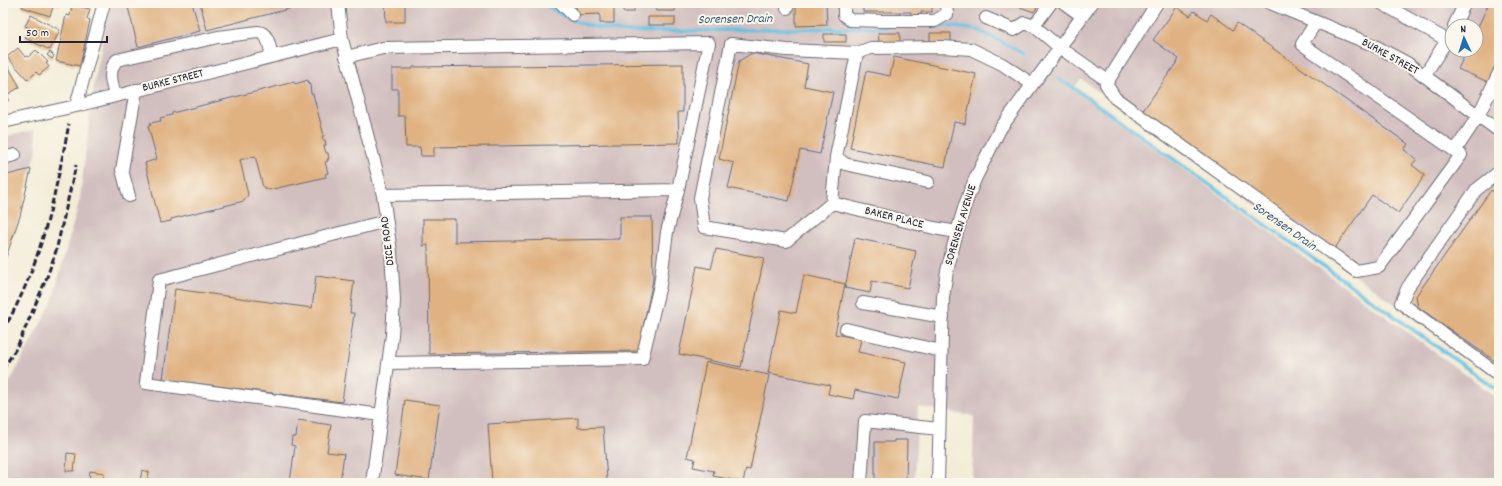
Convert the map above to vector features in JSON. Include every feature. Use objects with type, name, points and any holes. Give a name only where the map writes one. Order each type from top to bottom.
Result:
[{"type":"street","points":[[76,106],[104,3]]},
{"type":"street","name":"DICE ROAD","points":[[338,3],[342,39],[346,57],[383,195],[391,252],[394,300],[392,334],[372,483]]},
{"type":"street","points":[[561,3],[573,15]]},
{"type":"street","points":[[844,3],[844,15],[850,20],[883,22],[935,21],[947,14],[946,3]]},
{"type":"street","points":[[1034,26],[1051,3]]},
{"type":"street","points":[[1064,3],[1082,16]]},
{"type":"street","name":"SORENSEN AVENUE","points":[[938,483],[943,297],[947,271],[965,205],[975,179],[997,136],[1032,84],[1092,3]]},
{"type":"street","points":[[1157,3],[1106,84],[1115,98],[1356,271],[1380,267],[1461,155],[1302,44],[1316,22]]},
{"type":"street","name":"BURKE STREET","points":[[1270,3],[1283,5],[1316,22],[1373,45],[1407,63],[1499,131]]},
{"type":"street","points":[[1381,3],[1444,32]]},
{"type":"street","points":[[1458,18],[1465,3]]},
{"type":"street","points":[[986,18],[1014,30],[1025,23],[1034,26],[1059,47],[1108,81]]},
{"type":"street","points":[[115,96],[111,76],[113,65],[117,60],[218,37],[258,32],[263,33],[266,36],[272,56]]},
{"type":"street","name":"BURKE STREET","points":[[3,122],[76,106],[342,39]]},
{"type":"street","points":[[346,57],[383,48],[709,42],[678,190],[667,232],[660,285],[642,359],[388,363]]},
{"type":"street","points":[[857,53],[836,157],[832,203],[786,241],[704,226],[700,198],[731,44],[787,50],[857,53],[871,48],[943,47],[971,49],[1002,64],[1032,84]]},
{"type":"street","points":[[1424,76],[1444,44]]},
{"type":"street","points":[[1455,151],[1478,116],[1499,73]]},
{"type":"street","points":[[129,196],[122,170],[136,90]]},
{"type":"street","points":[[836,157],[845,164],[928,182]]},
{"type":"street","points":[[1499,172],[1476,190],[1408,287],[1401,303],[1499,375]]},
{"type":"street","points":[[383,195],[678,190]]},
{"type":"street","name":"BAKER PLACE","points":[[832,203],[934,228],[957,232]]},
{"type":"street","points":[[381,415],[146,383],[159,280],[386,221]]},
{"type":"street","points":[[863,303],[943,317]]},
{"type":"street","points":[[846,329],[942,351]]},
{"type":"street","points":[[861,483],[865,421],[939,429]]},
{"type":"shaded area","points":[[111,3],[1499,3],[1499,379],[1081,79],[1073,89],[1499,399],[1499,483],[972,483],[974,416],[918,407],[914,483],[3,483],[3,386],[11,380],[52,302],[80,198],[94,83]]},
{"type":"shaded area","points":[[35,129],[37,151],[31,169],[20,216],[3,266],[3,137]]},
{"type":"building","points":[[23,3],[61,3],[60,6],[54,4],[50,16],[22,7]]},
{"type":"building","points":[[127,3],[192,3],[200,31],[138,47]]},
{"type":"building","points":[[200,3],[304,3],[304,5],[207,30]]},
{"type":"building","points":[[385,3],[405,3],[405,22],[386,22]]},
{"type":"building","points":[[576,3],[614,3],[614,23],[600,23],[600,14],[576,15]]},
{"type":"building","points":[[623,3],[634,3],[634,12],[623,12]]},
{"type":"building","points":[[645,3],[675,3],[675,11],[656,11],[655,7],[644,7]]},
{"type":"building","points":[[796,3],[826,3],[827,25],[796,26]]},
{"type":"building","points":[[863,3],[932,3],[932,12],[921,12],[921,17],[911,17],[911,12],[863,12]]},
{"type":"building","points":[[1009,3],[1040,3],[1034,12]]},
{"type":"building","points":[[1489,3],[1499,3],[1499,57],[1488,82],[1458,69],[1463,58],[1484,58],[1484,18],[1482,18]]},
{"type":"building","points":[[72,5],[90,9],[87,19],[90,20],[80,66],[56,61],[66,15],[70,16]]},
{"type":"building","points":[[1177,7],[1190,16],[1194,11],[1207,20],[1211,14],[1233,30],[1237,23],[1408,144],[1404,150],[1417,159],[1412,165],[1425,175],[1398,213],[1372,195],[1335,248],[1142,112],[1179,59],[1153,40]]},
{"type":"building","points":[[31,15],[60,30],[50,50],[25,38],[30,28],[25,26]]},
{"type":"building","points":[[648,17],[675,17],[675,25],[648,25]]},
{"type":"building","points":[[878,33],[900,33],[900,42],[879,42]]},
{"type":"building","points":[[930,33],[951,33],[951,42],[930,42]]},
{"type":"building","points":[[824,34],[846,34],[846,42],[824,42]]},
{"type":"building","points":[[18,48],[25,57],[28,57],[36,50],[48,62],[46,63],[49,67],[39,75],[36,72],[28,80],[7,57]]},
{"type":"building","points":[[50,52],[54,56],[52,59],[47,55]]},
{"type":"building","points":[[752,53],[808,64],[804,86],[833,92],[820,154],[800,150],[789,201],[728,188],[734,163],[719,159],[739,61]]},
{"type":"building","points":[[894,57],[976,74],[965,124],[954,122],[945,167],[850,148],[866,71],[890,76]]},
{"type":"building","points":[[6,63],[20,87],[7,95],[9,100],[4,103],[3,65]]},
{"type":"building","points":[[683,64],[683,112],[678,112],[679,143],[434,147],[434,156],[421,156],[420,147],[406,147],[405,116],[398,116],[398,89],[392,89],[392,69],[413,69],[413,67]]},
{"type":"building","points":[[308,80],[324,136],[322,136],[323,140],[325,140],[326,145],[324,146],[326,153],[328,153],[329,159],[325,162],[328,173],[325,174],[326,177],[269,190],[263,187],[255,156],[240,160],[248,195],[244,201],[160,223],[145,163],[157,159],[148,126],[151,125],[150,123],[161,121],[160,118],[172,115],[172,113],[294,82],[295,84]]},
{"type":"building","points":[[31,169],[20,216],[3,266],[3,176]]},
{"type":"building","points":[[1491,190],[1499,195],[1499,364],[1418,307],[1416,296]]},
{"type":"building","points":[[620,217],[652,217],[653,280],[638,351],[429,354],[428,245],[423,246],[423,219],[455,219],[455,242],[620,239]]},
{"type":"building","points":[[855,238],[916,251],[908,288],[872,281],[870,293],[845,288]]},
{"type":"building","points":[[716,249],[764,258],[741,367],[679,354],[697,266],[711,269]]},
{"type":"building","points":[[804,275],[845,284],[835,334],[861,339],[858,352],[906,362],[898,399],[855,390],[853,399],[828,394],[830,385],[768,373],[781,310],[796,313]]},
{"type":"building","points":[[316,276],[354,281],[350,313],[354,313],[342,402],[163,379],[175,289],[312,308]]},
{"type":"building","points":[[706,362],[769,375],[750,470],[746,469],[743,482],[713,476],[714,471],[693,467],[695,459],[687,457]]},
{"type":"building","points":[[405,400],[440,405],[429,480],[395,475]]},
{"type":"building","points":[[578,418],[578,428],[603,427],[607,480],[561,483],[492,483],[488,424]]},
{"type":"building","points":[[298,420],[331,425],[327,452],[344,454],[340,483],[290,483],[295,446],[291,445],[292,437],[296,437]]},
{"type":"building","points":[[894,440],[907,440],[906,483],[875,483],[875,442],[894,442]]},
{"type":"building","points":[[67,453],[76,454],[74,471],[66,471]]},
{"type":"building","points":[[142,470],[149,472],[147,482],[140,481]]},
{"type":"building","points":[[90,471],[104,473],[103,479],[108,480],[107,483],[89,482]]},
{"type":"building","points":[[11,480],[25,482],[25,483],[10,483]]},
{"type":"waterway","name":"Sorensen Drain","points":[[544,3],[553,10],[574,21],[595,27],[629,32],[888,27]]},
{"type":"waterway","name":"Sorensen Drain","points":[[934,26],[948,26],[978,30],[1024,54]]},
{"type":"waterway","name":"Sorensen Drain","points":[[1058,79],[1071,86],[1499,391]]},
{"type":"railway","points":[[3,330],[16,306],[37,256],[52,204],[69,124]]},
{"type":"railway","points":[[3,369],[17,347],[47,277],[56,251],[76,165]]}]
